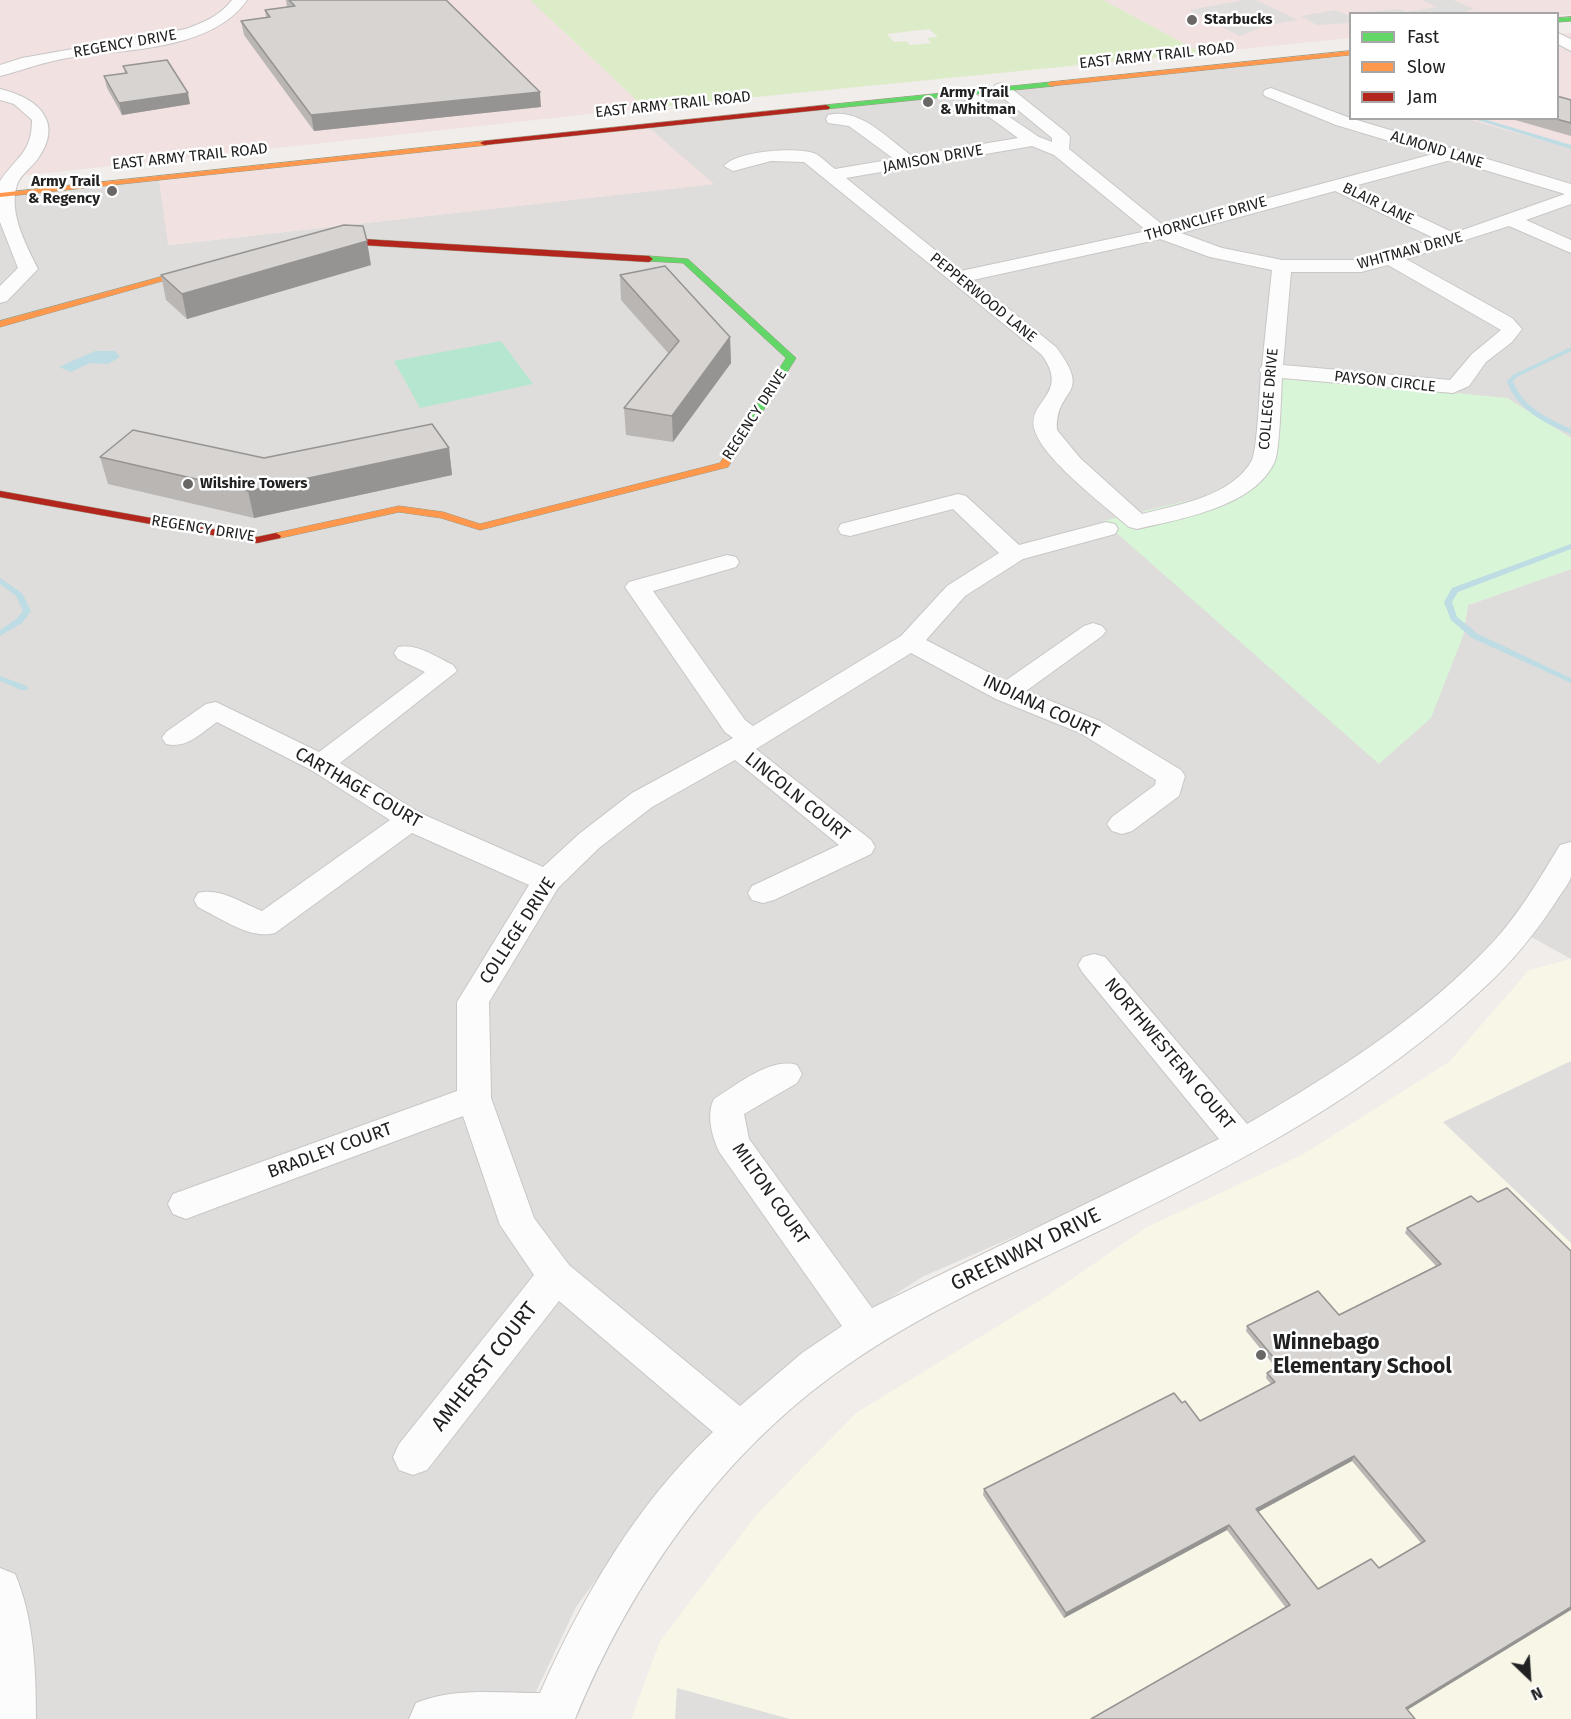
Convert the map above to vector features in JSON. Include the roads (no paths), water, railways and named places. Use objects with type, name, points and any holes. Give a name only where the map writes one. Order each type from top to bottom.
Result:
[{"type":"main road","name":"EAST ARMY TRAIL ROAD","points":[[3,193],[796,97],[1349,42]]},
{"type":"main road","name":"EAST ARMY TRAIL ROAD","points":[[3,193],[1349,53]]},
{"type":"main road","name":"REGENCY DRIVE","points":[[0,494],[257,540],[399,509],[443,515],[480,527],[724,465],[791,358],[685,261],[345,241],[315,244]]},
{"type":"main road","points":[[0,324],[220,264]]},
{"type":"street","name":"REGENCY DRIVE","points":[[0,71],[51,57],[175,37],[225,18],[240,0]]},
{"type":"street","name":"WHITMAN DRIVE","points":[[1001,88],[1061,137],[1060,151]]},
{"type":"street","name":"WHITMAN DRIVE","points":[[965,92],[1033,141],[1060,151],[1160,232],[1217,254],[1282,266],[1361,266],[1453,240],[1571,198]]},
{"type":"street","name":"ALMOND LANE","points":[[1271,93],[1326,116],[1571,190]]},
{"type":"street","points":[[0,94],[20,100],[40,119],[40,141],[28,161],[3,193],[15,244],[28,269],[0,297]]},
{"type":"street","points":[[834,119],[854,121],[910,163]]},
{"type":"street","name":"JAMISON DRIVE","points":[[833,175],[1033,141]]},
{"type":"street","name":"PEPPERWOOD LANE","points":[[733,166],[789,153],[810,158],[1049,351],[1059,363],[1064,377],[1063,389],[1048,411],[1046,430],[1057,448],[1137,522]]},
{"type":"street","name":"THORNCLIFF DRIVE","points":[[959,277],[1160,232],[1452,154]]},
{"type":"street","name":"BLAIR LANE","points":[[1335,184],[1453,240]]},
{"type":"street","points":[[1510,220],[1571,247]]},
{"type":"street","name":"PAYSON CIRCLE","points":[[1270,370],[1453,387],[1465,380],[1477,360],[1506,338],[1512,329],[1505,322],[1390,258]]},
{"type":"street","name":"COLLEGE DRIVE","points":[[1137,522],[1207,502],[1247,481],[1264,460],[1270,370],[1282,266]]},
{"type":"street","points":[[850,529],[958,501],[1014,554]]},
{"type":"street","name":"COLLEGE DRIVE","points":[[741,1431],[556,1276],[518,1225],[474,1098],[473,1002],[547,881],[589,841],[642,800],[744,743],[910,642],[956,591],[1014,554],[1106,529]]},
{"type":"street","points":[[727,562],[638,587],[735,726],[744,743]]},
{"type":"street","points":[[1006,693],[1093,631]]},
{"type":"street","name":"INDIANA COURT","points":[[910,642],[1006,693],[1090,727],[1171,776],[1169,789],[1122,824]]},
{"type":"street","points":[[321,764],[444,671],[407,653]]},
{"type":"street","name":"CARTHAGE COURT","points":[[177,738],[216,710],[321,764],[410,820],[547,881]]},
{"type":"street","name":"LINCOLN COURT","points":[[744,743],[860,847],[763,893]]},
{"type":"street","points":[[209,900],[264,925],[410,820]]},
{"type":"street","name":"GREENWAY DRIVE","points":[[552,1718],[575,1661],[618,1583],[711,1458],[785,1391],[867,1330],[915,1303],[1214,1160],[1355,1077],[1425,1024],[1504,949],[1536,907],[1571,852]]},
{"type":"street","name":"NORTHWESTERN COURT","points":[[1094,964],[1243,1143]]},
{"type":"street","name":"MILTON COURT","points":[[785,1074],[726,1108],[732,1143],[867,1330]]},
{"type":"street","name":"BRADLEY COURT","points":[[186,1204],[474,1098]]},
{"type":"street","name":"AMHERST COURT","points":[[413,1457],[556,1276]]},
{"type":"street","points":[[0,1589],[14,1673],[13,1719]]},
{"type":"street","points":[[432,1719],[459,1716],[552,1718]]},
{"type":"water","points":[[95,351],[115,351],[120,357],[108,364],[90,363],[71,372],[59,367]]},
{"type":"waterway","points":[[1480,120],[1571,147]]},
{"type":"waterway","points":[[1571,349],[1515,376],[1510,381],[1518,398],[1526,406],[1571,432]]},
{"type":"waterway","points":[[1571,546],[1455,590],[1448,602],[1454,618],[1475,636],[1571,681]]},
{"type":"waterway","points":[[0,580],[19,595],[27,611],[19,621],[0,634]]},
{"type":"waterway","points":[[0,678],[24,688]]},
{"type":"place","name":"Starbucks","points":[[1192,20]]},
{"type":"place","name":"Army Trail & Whitman","points":[[928,102]]},
{"type":"place","name":"Army Trail & Regency","points":[[112,191]]},
{"type":"place","name":"Wilshire Towers","points":[[188,484]]},
{"type":"place","name":"Winnebago Elementary School","points":[[1261,1355]]}]
